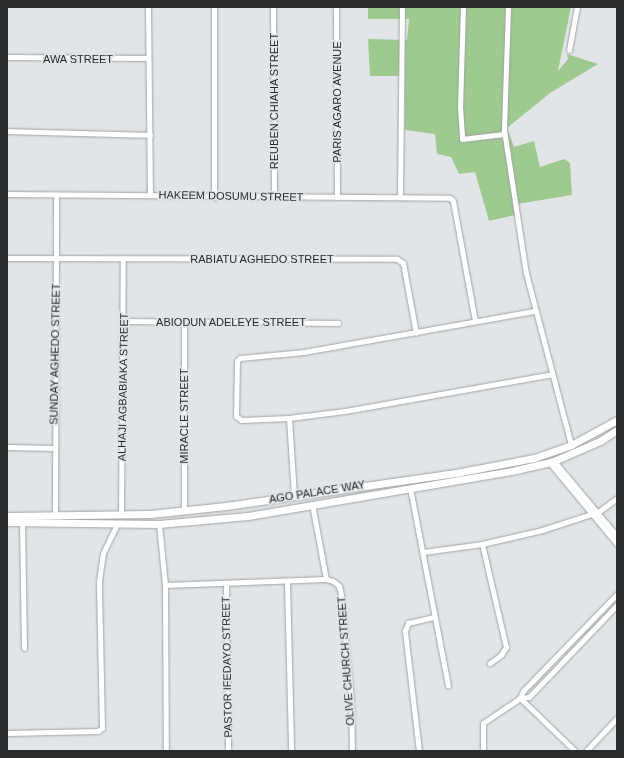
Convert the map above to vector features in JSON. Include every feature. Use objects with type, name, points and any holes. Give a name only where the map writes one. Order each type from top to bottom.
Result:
[{"type":"main road","name":"AGO PALACE WAY","points":[[7,516],[121,514],[184,510],[234,505],[461,472],[534,458],[571,445],[617,420]]},
{"type":"main road","name":"AGO PALACE WAY","points":[[7,522],[159,524],[232,518],[410,488],[551,462],[600,441],[617,430]]},
{"type":"main road","points":[[244,516],[245,503]]},
{"type":"main road","points":[[232,518],[234,505]]},
{"type":"street","points":[[148,7],[150,195]]},
{"type":"street","points":[[214,7],[214,197]]},
{"type":"street","name":"REUBEN CHIAHA STREET","points":[[273,7],[274,196]]},
{"type":"street","name":"PARIS AGARO AVENUE","points":[[336,7],[337,197]]},
{"type":"street","points":[[400,196],[402,7]]},
{"type":"street","points":[[462,7],[460,108],[462,139],[504,134]]},
{"type":"street","points":[[508,7],[504,134],[534,311],[571,445]]},
{"type":"street","points":[[569,50],[577,7]]},
{"type":"street","name":"AWA STREET","points":[[7,57],[148,58]]},
{"type":"street","points":[[7,131],[150,135]]},
{"type":"street","name":"HAKEEM DOSUMU STREET","points":[[7,194],[214,197],[400,196],[450,198],[454,201],[475,321]]},
{"type":"street","name":"SUNDAY AGHEDO STREET","points":[[55,514],[53,448],[56,195]]},
{"type":"street","name":"RABIATU AGHEDO STREET","points":[[7,258],[56,257],[123,259],[400,260],[403,263],[416,333]]},
{"type":"street","name":"ALHAJI AGBABIAKA STREET","points":[[121,514],[124,321],[123,259]]},
{"type":"street","points":[[534,311],[304,352],[240,358],[237,362],[237,419],[289,418],[345,411],[552,374]]},
{"type":"street","name":"ABIODUN ADELEYE STREET","points":[[124,321],[338,323]]},
{"type":"street","name":"MIRACLE STREET","points":[[184,322],[184,510]]},
{"type":"street","points":[[289,418],[294,496]]},
{"type":"street","points":[[7,447],[53,448]]},
{"type":"street","points":[[551,462],[617,536]]},
{"type":"street","points":[[410,488],[448,685]]},
{"type":"street","points":[[422,552],[482,544],[542,530],[596,513],[617,498]]},
{"type":"street","points":[[165,586],[287,582],[326,579],[312,504]]},
{"type":"street","points":[[596,513],[617,544]]},
{"type":"street","points":[[22,522],[24,648]]},
{"type":"street","points":[[7,733],[98,732],[102,728],[99,581],[103,553],[117,524]]},
{"type":"street","points":[[159,524],[165,586],[166,751]]},
{"type":"street","points":[[482,544],[506,647],[490,662]]},
{"type":"street","name":"OLIVE CHURCH STREET","points":[[326,579],[339,586],[341,595],[350,700],[352,751]]},
{"type":"street","points":[[287,582],[291,751]]},
{"type":"street","name":"PASTOR IFEDAYO STREET","points":[[226,583],[228,751]]},
{"type":"street","points":[[520,698],[523,691],[617,594]]},
{"type":"street","points":[[483,751],[483,723],[520,698],[529,697],[617,605]]},
{"type":"street","points":[[419,751],[405,631],[408,623],[434,617]]},
{"type":"street","points":[[520,698],[575,751]]},
{"type":"street","points":[[586,751],[617,718]]},
{"type":"green space","points":[[368,7],[571,7],[558,71],[568,59],[567,54],[598,64],[550,93],[507,128],[514,147],[534,141],[540,167],[564,159],[570,163],[572,195],[517,204],[515,215],[489,221],[475,172],[459,174],[451,157],[437,154],[435,134],[405,130],[405,76],[370,76],[368,39],[407,40],[409,19],[368,19]]}]
